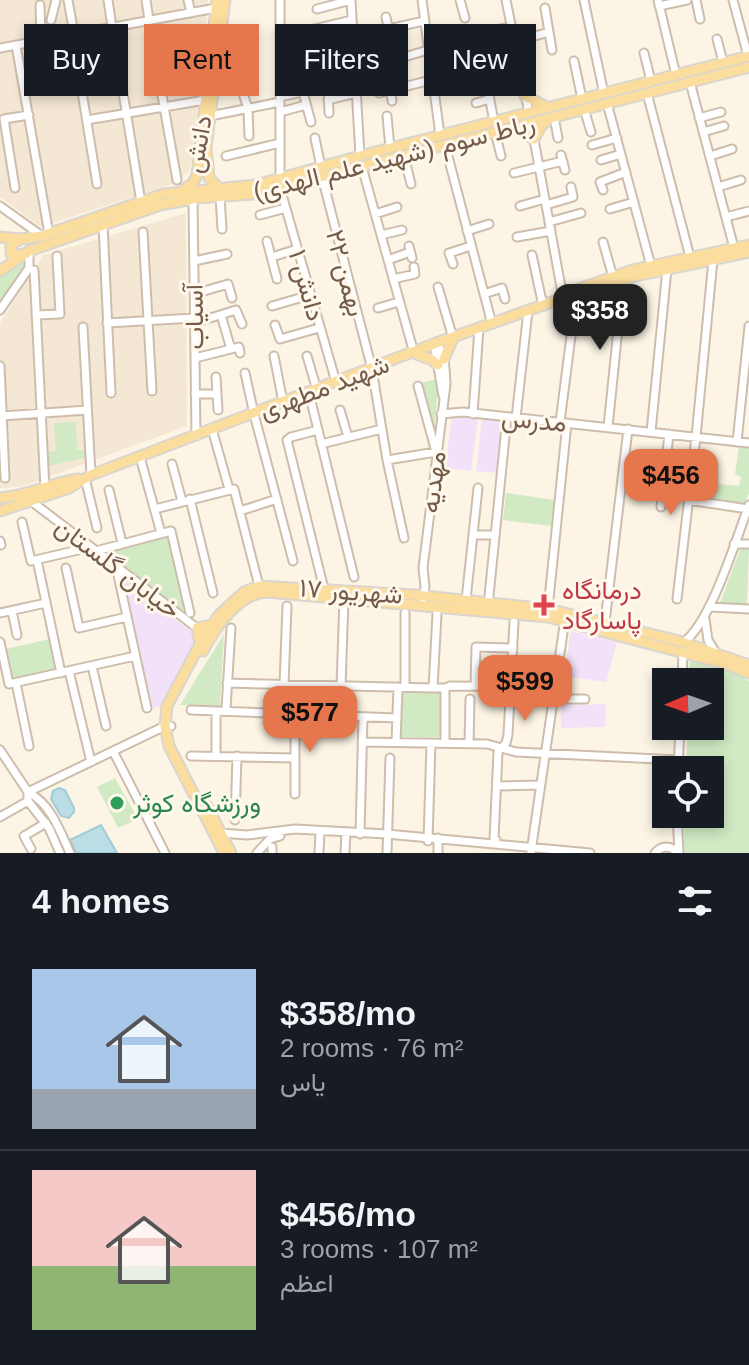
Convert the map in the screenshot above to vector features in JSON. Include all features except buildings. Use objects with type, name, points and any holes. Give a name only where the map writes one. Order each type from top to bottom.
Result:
[{"type":"main road","name":"دانش","points":[[184,190],[193,183],[202,168],[225,0]]},
{"type":"main road","name":"دانش","points":[[217,4],[205,100],[202,168],[220,193]]},
{"type":"main road","name":"رباط سوم (شهید علم الهدی)","points":[[365,162],[390,148],[551,114],[651,81],[736,64],[749,56]]},
{"type":"main road","name":"رباط سوم (شهید علم الهدی)","points":[[606,98],[647,93],[690,82],[723,62],[749,67]]},
{"type":"main road","points":[[513,127],[534,139],[551,114],[525,96]]},
{"type":"main road","name":"رباط سوم (شهید علم الهدی)","points":[[0,271],[29,251],[160,205],[407,155],[494,127],[513,127],[530,118]]},
{"type":"main road","points":[[407,155],[408,150],[421,141]]},
{"type":"main road","name":"رباط سوم (شهید علم الهدی)","points":[[0,237],[21,239],[46,235],[184,190],[220,193]]},
{"type":"main road","points":[[21,239],[11,245],[11,254],[29,251]]},
{"type":"main road","name":"شهید مطهری","points":[[0,498],[32,493],[88,476],[436,343],[543,306],[573,291],[651,266],[749,245]]},
{"type":"main road","name":"شهید مطهری","points":[[563,298],[576,297],[618,278],[749,252]]},
{"type":"main road","points":[[414,353],[441,362],[453,338]]},
{"type":"main road","name":"شهید مطهری","points":[[0,511],[69,488],[88,476]]},
{"type":"main road","name":"۱۷ شهریور","points":[[168,726],[167,706],[203,636],[219,615],[244,592],[259,586],[324,589],[605,622],[683,647],[749,673]]},
{"type":"main road","name":"۱۷ شهریور","points":[[203,636],[246,599],[259,593],[344,599],[466,600],[488,607],[548,609],[683,647],[716,653],[749,665]]},
{"type":"main road","points":[[168,726],[174,744],[231,853]]},
{"type":"main road","points":[[168,726],[169,746],[224,853]]},
{"type":"street","points":[[51,20],[56,0]]},
{"type":"street","points":[[68,0],[72,24]]},
{"type":"street","points":[[108,0],[112,24]]},
{"type":"street","points":[[146,0],[149,20]]},
{"type":"street","points":[[188,0],[191,13]]},
{"type":"street","name":"دانش ۱","points":[[280,0],[280,24]]},
{"type":"street","points":[[316,9],[351,0],[352,24]]},
{"type":"street","points":[[422,0],[424,24]]},
{"type":"street","points":[[460,0],[465,18]]},
{"type":"street","points":[[506,0],[510,24]]},
{"type":"street","points":[[584,0],[606,98],[651,266]]},
{"type":"street","points":[[676,75],[658,3],[687,0]]},
{"type":"street","points":[[696,0],[700,19]]},
{"type":"street","points":[[733,0],[749,56]]},
{"type":"street","points":[[128,24],[191,13],[217,4]]},
{"type":"street","points":[[40,5],[41,24]]},
{"type":"street","points":[[545,8],[552,50]]},
{"type":"street","points":[[386,17],[387,24]]},
{"type":"street","points":[[335,24],[352,20]]},
{"type":"street","points":[[408,25],[424,21]]},
{"type":"street","points":[[536,36],[549,32]]},
{"type":"street","points":[[717,39],[723,62]]},
{"type":"street","points":[[0,48],[24,43]]},
{"type":"street","points":[[16,45],[46,235]]},
{"type":"street","points":[[644,53],[651,81]]},
{"type":"street","points":[[574,61],[591,132]]},
{"type":"street","points":[[690,82],[734,248]]},
{"type":"street","points":[[647,93],[690,257]]},
{"type":"street","points":[[83,96],[97,184]]},
{"type":"street","points":[[124,96],[141,202]]},
{"type":"street","points":[[162,96],[177,180]]},
{"type":"street","points":[[244,96],[248,108],[249,136]]},
{"type":"street","points":[[210,116],[290,96]]},
{"type":"street","points":[[304,96],[311,122]]},
{"type":"street","points":[[328,96],[329,113]]},
{"type":"street","points":[[328,100],[344,96]]},
{"type":"street","points":[[356,96],[375,214],[414,353]]},
{"type":"street","points":[[392,96],[392,101]]},
{"type":"street","points":[[434,96],[440,135]]},
{"type":"street","points":[[489,96],[501,156]]},
{"type":"street","points":[[525,96],[563,298]]},
{"type":"street","name":"دانش ۱","points":[[280,99],[280,183],[336,382]]},
{"type":"street","points":[[476,103],[490,99]]},
{"type":"street","points":[[87,120],[205,100]]},
{"type":"street","points":[[280,112],[306,105]]},
{"type":"street","points":[[699,118],[721,112]]},
{"type":"street","points":[[551,114],[558,138]]},
{"type":"street","points":[[15,188],[4,119],[29,115]]},
{"type":"street","points":[[387,116],[390,148]]},
{"type":"street","points":[[703,132],[724,126]]},
{"type":"street","name":"۲۲ بهمن","points":[[315,138],[372,369],[404,538]]},
{"type":"street","points":[[592,145],[617,138]]},
{"type":"street","points":[[226,156],[280,143]]},
{"type":"street","points":[[445,145],[492,324]]},
{"type":"street","points":[[710,156],[732,149]]},
{"type":"street","points":[[601,160],[621,154]]},
{"type":"street","points":[[407,155],[411,184]]},
{"type":"street","points":[[514,174],[563,162]]},
{"type":"street","points":[[603,190],[600,182],[626,172]]},
{"type":"street","points":[[718,187],[741,180]]},
{"type":"street","points":[[520,206],[573,197],[571,187]]},
{"type":"street","points":[[220,193],[222,229]]},
{"type":"street","name":"آسیاب","points":[[193,199],[196,436]]},
{"type":"street","points":[[610,209],[634,202]]},
{"type":"street","points":[[0,206],[46,235]]},
{"type":"street","points":[[375,214],[397,207]]},
{"type":"street","points":[[260,215],[286,208]]},
{"type":"street","points":[[726,217],[749,211]]},
{"type":"street","points":[[517,237],[528,239],[581,213]]},
{"type":"street","points":[[467,231],[489,224]]},
{"type":"street","points":[[103,225],[111,393]]},
{"type":"street","points":[[381,235],[402,230]]},
{"type":"street","points":[[143,232],[152,391]]},
{"type":"street","points":[[267,241],[277,279]]},
{"type":"street","points":[[603,242],[618,278],[608,427]]},
{"type":"street","points":[[453,264],[449,253],[471,246]]},
{"type":"street","points":[[272,257],[297,249]]},
{"type":"street","points":[[0,310],[29,268],[29,251]]},
{"type":"street","points":[[388,260],[410,252]]},
{"type":"street","points":[[194,261],[227,254]]},
{"type":"street","points":[[532,255],[543,306]]},
{"type":"street","points":[[36,315],[60,314],[57,256]]},
{"type":"street","points":[[677,599],[713,260]]},
{"type":"street","points":[[393,279],[415,274],[414,267]]},
{"type":"street","points":[[651,432],[667,269]]},
{"type":"street","points":[[34,270],[45,489]]},
{"type":"street","points":[[194,294],[228,284],[232,298]]},
{"type":"street","points":[[438,287],[453,338]]},
{"type":"street","points":[[484,294],[502,288],[505,299]]},
{"type":"street","points":[[278,291],[281,303]]},
{"type":"street","points":[[272,306],[310,295]]},
{"type":"street","points":[[548,609],[576,297]]},
{"type":"street","points":[[378,308],[399,302]]},
{"type":"street","points":[[107,323],[194,320],[236,310],[242,324]]},
{"type":"street","points":[[488,607],[495,535],[528,311]]},
{"type":"street","points":[[221,315],[231,349]]},
{"type":"street","points":[[275,325],[280,339],[319,328]]},
{"type":"street","points":[[737,442],[749,326]]},
{"type":"street","points":[[83,327],[88,476],[97,528]]},
{"type":"street","points":[[473,414],[479,328]]},
{"type":"street","name":"مهدیه","points":[[419,600],[446,384],[440,347],[436,343]]},
{"type":"street","points":[[195,358],[239,347],[240,353]]},
{"type":"street","points":[[274,356],[283,402]]},
{"type":"street","points":[[307,356],[318,430],[354,577]]},
{"type":"street","points":[[0,366],[5,478]]},
{"type":"street","points":[[245,373],[293,561]]},
{"type":"street","points":[[216,377],[218,410]]},
{"type":"street","points":[[387,460],[436,452],[418,386]]},
{"type":"street","points":[[195,394],[217,394]]},
{"type":"street","points":[[443,400],[463,412]]},
{"type":"street","points":[[2,416],[87,410]]},
{"type":"street","points":[[340,410],[348,437]]},
{"type":"street","points":[[441,414],[463,412]]},
{"type":"street","name":"مدرس","points":[[463,412],[749,443]]},
{"type":"street","points":[[212,429],[240,511],[259,586]]},
{"type":"street","points":[[321,444],[382,429]]},
{"type":"street","points":[[605,622],[628,429]]},
{"type":"street","points":[[318,430],[287,440],[324,589]]},
{"type":"street","points":[[661,507],[669,434]]},
{"type":"street","points":[[140,457],[161,533]]},
{"type":"street","points":[[172,464],[186,500],[213,593]]},
{"type":"street","points":[[466,600],[478,488]]},
{"type":"street","points":[[155,509],[231,489]]},
{"type":"street","points":[[109,490],[122,543]]},
{"type":"street","points":[[240,511],[277,499]]},
{"type":"street","points":[[682,668],[683,647],[705,617],[748,507],[688,500]]},
{"type":"street","name":"خیابان گلستان","points":[[31,501],[203,636]]},
{"type":"street","points":[[22,522],[91,762]]},
{"type":"street","points":[[34,561],[171,531],[190,613]]},
{"type":"street","points":[[473,535],[495,535]]},
{"type":"street","points":[[734,544],[749,544]]},
{"type":"street","points":[[116,566],[147,708]]},
{"type":"street","points":[[66,568],[79,628],[127,617]]},
{"type":"street","points":[[709,607],[749,609],[749,597]]},
{"type":"street","points":[[341,686],[344,599]]},
{"type":"street","points":[[0,613],[46,603]]},
{"type":"street","points":[[284,685],[287,606]]},
{"type":"street","points":[[12,611],[17,635]]},
{"type":"street","points":[[396,742],[405,613]]},
{"type":"street","points":[[433,688],[437,614]]},
{"type":"street","points":[[531,849],[566,616]]},
{"type":"street","points":[[705,617],[708,640],[716,653]]},
{"type":"street","points":[[499,786],[499,839],[496,840],[494,839],[502,747],[508,735],[514,622]]},
{"type":"street","points":[[226,709],[231,628]]},
{"type":"street","points":[[0,642],[29,746]]},
{"type":"street","points":[[475,686],[476,647],[513,648]]},
{"type":"street","points":[[12,683],[135,656]]},
{"type":"street","points":[[92,666],[106,726]]},
{"type":"street","points":[[227,683],[433,688],[554,687]]},
{"type":"street","points":[[445,688],[445,743]]},
{"type":"street","points":[[469,744],[470,699]]},
{"type":"street","points":[[553,699],[585,699]]},
{"type":"street","points":[[191,710],[397,718]]},
{"type":"street","points":[[216,711],[216,756]]},
{"type":"street","points":[[295,714],[295,794]]},
{"type":"street","points":[[360,834],[363,717]]},
{"type":"street","points":[[0,817],[28,797],[91,762],[168,726]]},
{"type":"street","points":[[362,742],[487,744],[511,751],[652,759]]},
{"type":"street","points":[[428,840],[431,743]]},
{"type":"street","points":[[0,750],[46,823],[60,853]]},
{"type":"street","points":[[113,751],[165,853]]},
{"type":"street","points":[[191,756],[295,758]]},
{"type":"street","points":[[235,820],[237,756]]},
{"type":"street","points":[[387,853],[390,758]]},
{"type":"street","points":[[499,786],[540,785]]},
{"type":"street","points":[[28,797],[36,796],[52,815],[70,853]]},
{"type":"street","points":[[31,849],[24,836],[46,823]]},
{"type":"street","points":[[659,850],[675,828]]},
{"type":"street","points":[[676,828],[678,853]]},
{"type":"street","points":[[220,833],[247,835],[295,829],[320,833]]},
{"type":"street","points":[[319,853],[320,833]]},
{"type":"street","points":[[257,853],[270,839],[320,833],[387,836],[486,848],[590,853]]},
{"type":"street","points":[[345,834],[345,853]]},
{"type":"street","points":[[438,841],[438,853]]},
{"type":"street","points":[[659,850],[673,848],[678,853]]},
{"type":"shaded area","points":[[0,0],[208,0],[206,24],[144,24],[144,96],[199,96],[189,171],[170,185],[41,227],[0,197]]},
{"type":"shaded area","points":[[186,213],[187,426],[21,487],[0,488],[0,323],[44,255]]},
{"type":"shaded area","points":[[452,415],[478,419],[471,471],[445,468]]},
{"type":"shaded area","points":[[482,419],[503,421],[498,473],[476,471]]},
{"type":"shaded area","points":[[122,575],[195,632],[196,643],[164,705],[153,708]]},
{"type":"shaded area","points":[[571,631],[617,642],[606,682],[564,676]]},
{"type":"shaded area","points":[[606,704],[605,727],[561,728],[561,705]]},
{"type":"green space","points":[[25,256],[25,269],[0,306],[0,275]]},
{"type":"green space","points":[[439,379],[434,433],[420,383]]},
{"type":"green space","points":[[76,422],[77,450],[85,450],[85,458],[48,466],[47,452],[56,451],[54,423]]},
{"type":"green space","points":[[739,447],[749,448],[749,493],[744,505],[708,500],[711,483],[739,486],[741,477],[735,474]]},
{"type":"green space","points":[[506,493],[555,500],[551,526],[503,520]]},
{"type":"green space","points":[[168,537],[186,609],[180,610],[105,552]]},
{"type":"green space","points":[[741,547],[749,548],[747,604],[720,603]]},
{"type":"green space","points":[[224,634],[220,707],[180,705]]},
{"type":"green space","points":[[50,639],[57,670],[12,680],[5,649]]},
{"type":"green space","points":[[690,659],[719,668],[690,668]]},
{"type":"green space","points":[[724,669],[749,681],[749,853],[684,853],[684,828],[724,828],[724,756],[687,756],[687,740],[724,740]]},
{"type":"green space","points":[[399,691],[443,691],[443,737],[399,737]]},
{"type":"green space","name":"ورزشگاه کوثر","points":[[115,778],[138,819],[118,828],[97,787]]},
{"type":"water","points":[[59,788],[65,790],[74,808],[69,818],[61,816],[51,799],[53,791]]},
{"type":"water","points":[[101,825],[117,853],[76,853],[70,840]]},
{"type":"waterway","points":[[33,799],[51,823],[65,853]]},
{"type":"place","name":"درمانگاه پاسارگاد","points":[[544,605]]},
{"type":"place","name":"ورزشگاه کوثر","points":[[117,803]]}]
